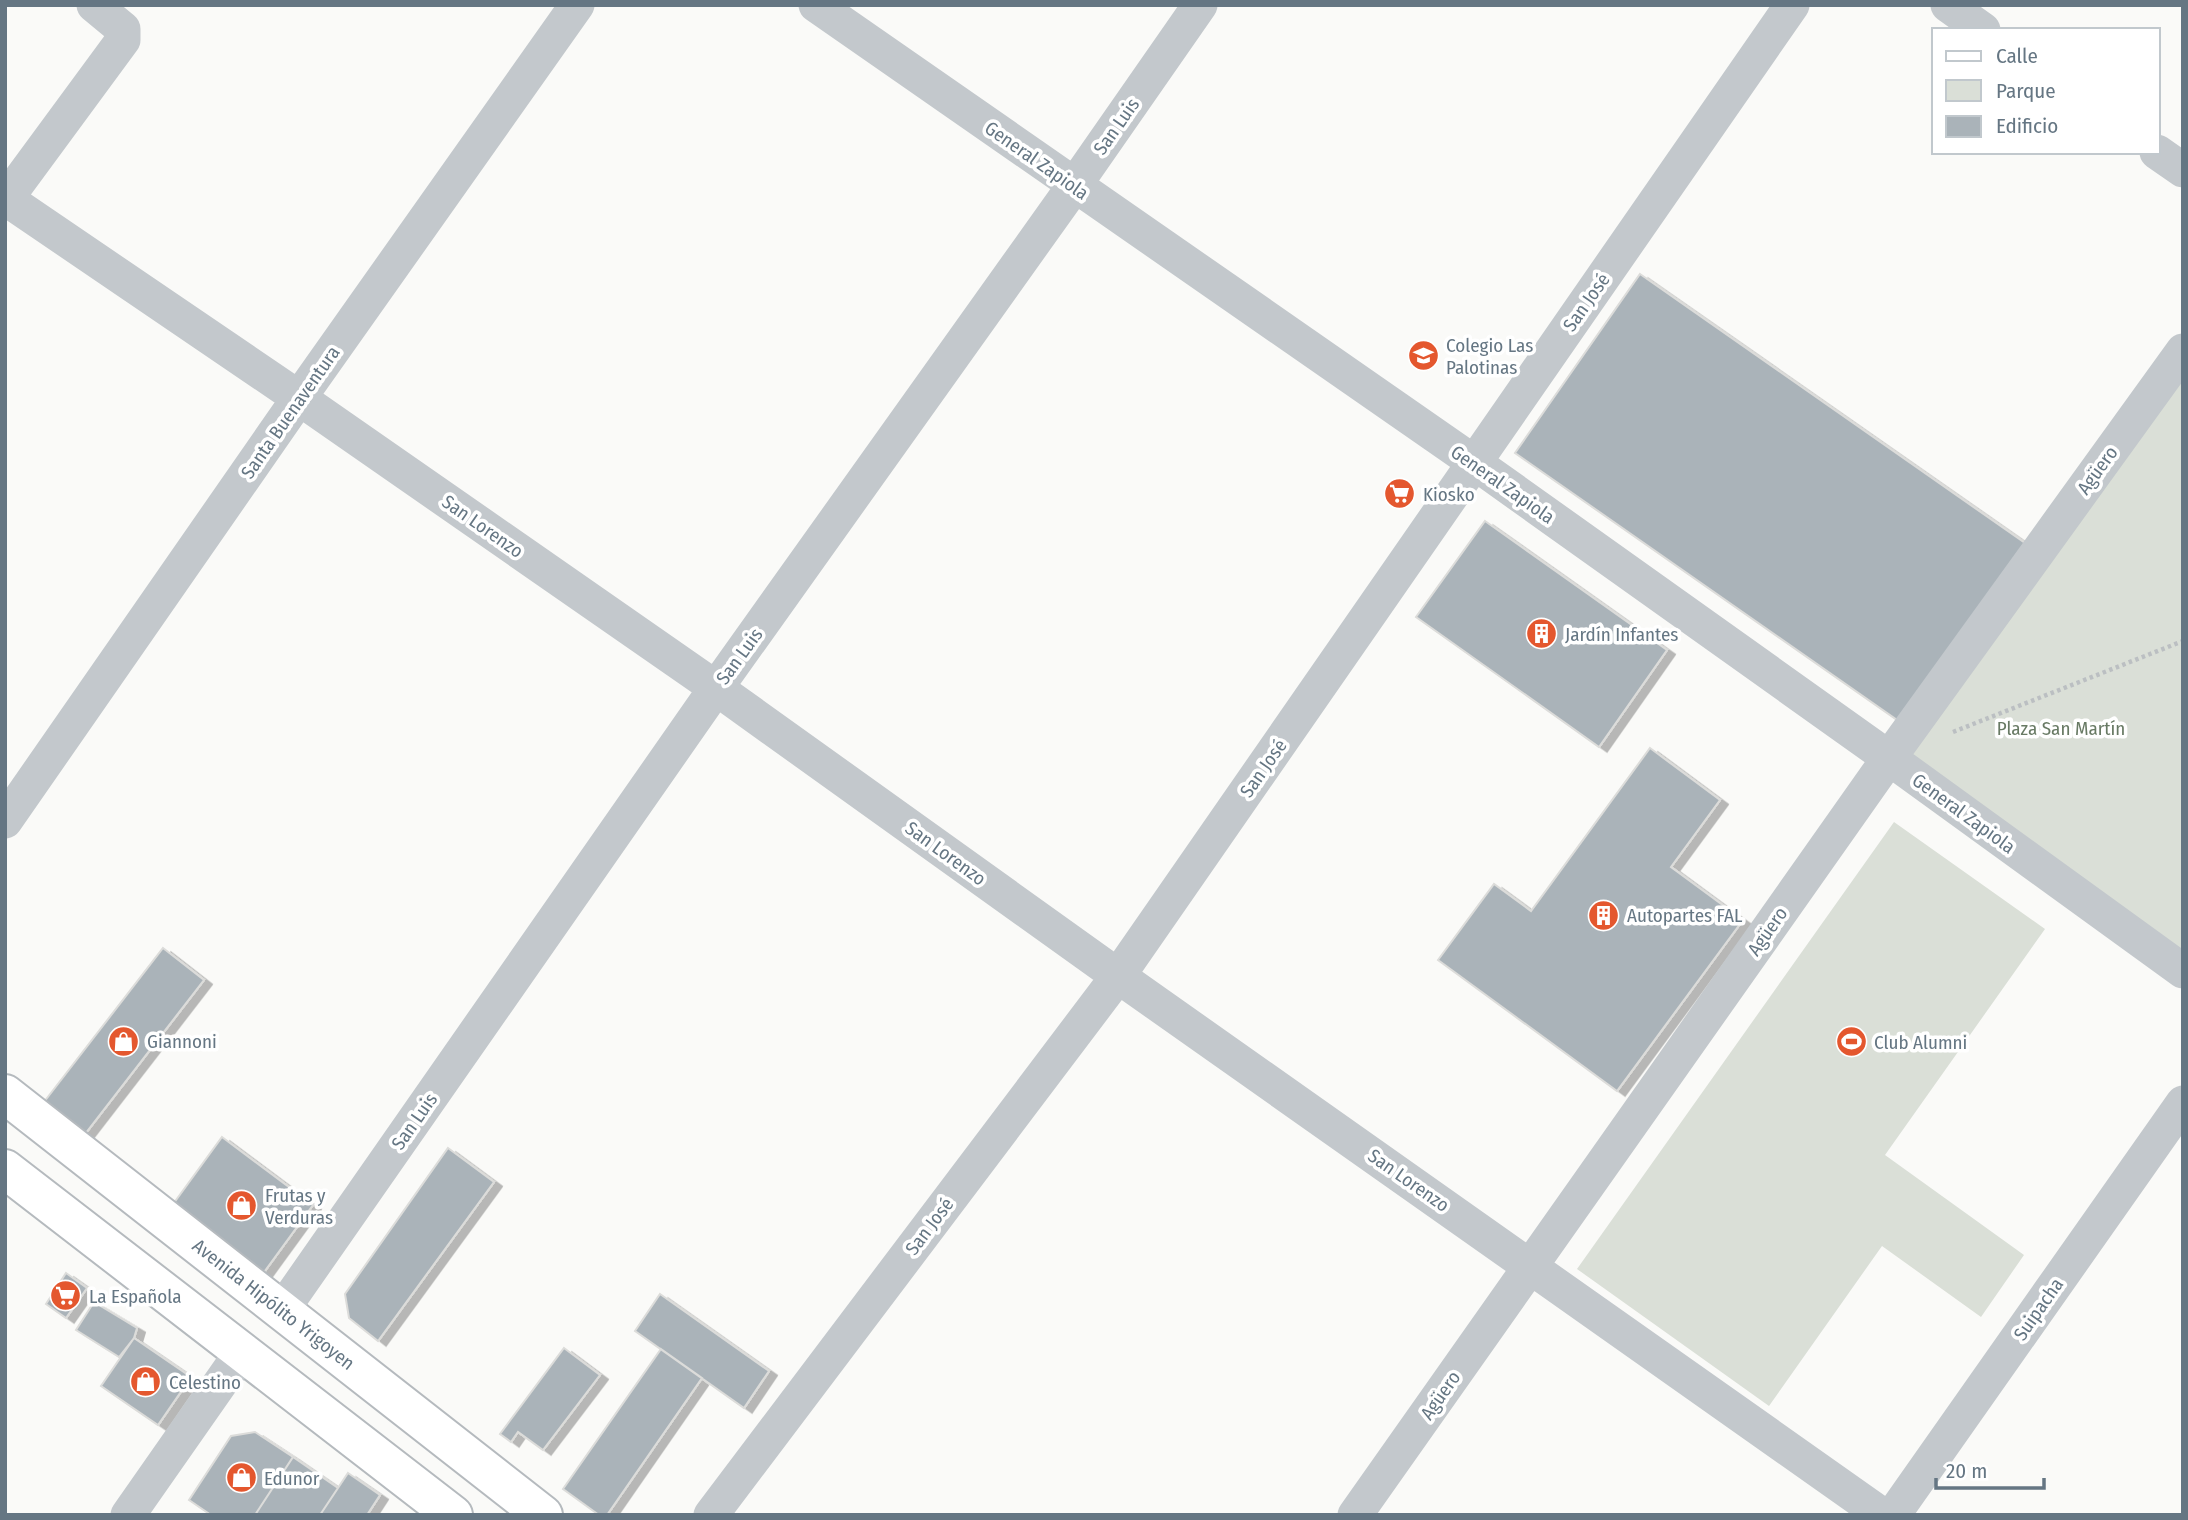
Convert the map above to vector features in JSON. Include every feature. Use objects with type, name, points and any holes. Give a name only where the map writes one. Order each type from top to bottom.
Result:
[{"type":"main road","name":"Avenida Hipólito Yrigoyen","points":[[5,1094],[543,1515]]},
{"type":"main road","points":[[5,1169],[453,1515]]},
{"type":"street","points":[[6,198],[124,40],[123,29],[94,5]]},
{"type":"street","name":"Santa Buenaventura","points":[[5,821],[299,397],[577,5]]},
{"type":"street","name":"General Zapiola","points":[[816,5],[1475,463],[2183,971]]},
{"type":"street","name":"San Luis","points":[[282,1310],[716,688],[1200,5]]},
{"type":"street","name":"San José","points":[[711,1515],[1118,976],[1792,5]]},
{"type":"street","points":[[1948,5],[1980,28]]},
{"type":"street","points":[[2160,154],[2183,170]]},
{"type":"street","name":"San Lorenzo","points":[[6,198],[299,397],[716,688],[1118,976],[1882,1515]]},
{"type":"street","name":"Agüero","points":[[1355,1515],[1889,758],[2183,351]]},
{"type":"street","name":"Suipacha","points":[[1893,1515],[2183,1103]]},
{"type":"street","points":[[128,1515],[242,1352]]},
{"type":"path","points":[[1952,732],[2183,641]]},
{"type":"green space","name":"Plaza San Martín","points":[[2183,351],[2183,971],[1889,758]]},
{"type":"green space","name":"Club Alumni","points":[[1894,822],[2045,929],[1885,1155],[2024,1255],[1981,1317],[1882,1246],[1769,1406],[1577,1269]]},
{"type":"building","points":[[1640,274],[2025,543],[1900,722],[1515,453]]},
{"type":"building","name":"Jardín Infantes","points":[[1485,521],[1667,650],[1599,747],[1416,617]]},
{"type":"building","name":"Autopartes FAL","points":[[1650,748],[1720,800],[1671,867],[1743,920],[1617,1091],[1438,960],[1494,884],[1531,911]]},
{"type":"building","name":"Giannoni","points":[[163,948],[204,980],[85,1134],[44,1102]]},
{"type":"building","name":"Frutas y Verduras","points":[[222,1137],[313,1205],[262,1275],[171,1207]]},
{"type":"building","points":[[448,1148],[494,1182],[378,1341],[349,1318],[345,1294]]},
{"type":"building","name":"La Española","points":[[66,1273],[87,1288],[66,1318],[46,1304]]},
{"type":"building","points":[[660,1294],[769,1371],[744,1408],[635,1331]]},
{"type":"building","points":[[94,1302],[137,1328],[134,1338],[119,1357],[76,1330]]},
{"type":"building","name":"Celestino","points":[[134,1338],[191,1377],[158,1425],[101,1386]]},
{"type":"building","points":[[564,1348],[600,1375],[543,1450],[518,1432],[511,1442],[500,1434]]},
{"type":"building","points":[[661,1349],[702,1378],[607,1515],[599,1515],[563,1489]]},
{"type":"building","name":"Edunor","points":[[255,1432],[293,1457],[255,1515],[211,1515],[189,1500],[231,1436]]},
{"type":"building","points":[[293,1457],[338,1488],[320,1515],[255,1515]]},
{"type":"building","points":[[348,1473],[380,1495],[367,1515],[320,1515]]},
{"type":"place","name":"Colegio Las Palotinas","points":[[1423,356]]},
{"type":"place","name":"Kiosko","points":[[1400,494]]},
{"type":"place","name":"Jardín Infantes","points":[[1542,634]]},
{"type":"place","name":"Autopartes FAL","points":[[1604,915]]},
{"type":"place","name":"Giannoni","points":[[124,1041]]},
{"type":"place","name":"Club Alumni","points":[[1851,1042]]},
{"type":"place","name":"Frutas y Verduras","points":[[242,1206]]},
{"type":"place","name":"La Española","points":[[66,1296]]},
{"type":"place","name":"Celestino","points":[[146,1382]]},
{"type":"place","name":"Edunor","points":[[241,1478]]}]
